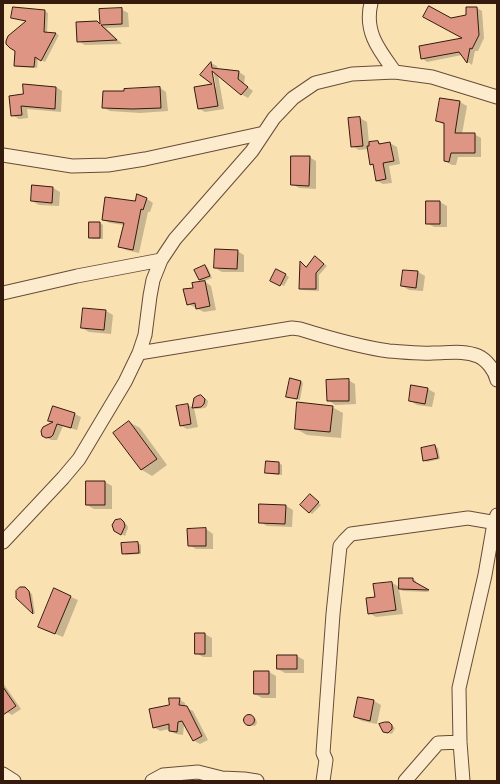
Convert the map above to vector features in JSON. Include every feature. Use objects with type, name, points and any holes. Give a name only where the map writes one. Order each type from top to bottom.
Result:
[{"type":"street","points":[[371,3],[369,12],[371,32],[379,49],[395,72]]},
{"type":"street","points":[[3,542],[79,459],[125,382],[139,353],[145,335],[153,280],[161,260],[175,239],[252,151],[274,118],[294,98],[315,83],[352,74],[395,72],[432,77],[497,98]]},
{"type":"street","points":[[3,155],[72,166],[108,165],[145,159],[264,133]]},
{"type":"street","points":[[3,293],[77,276],[161,260]]},
{"type":"street","points":[[139,353],[292,328],[377,349],[431,353],[465,352],[479,357],[487,363],[496,375],[497,380]]},
{"type":"street","points":[[323,781],[326,760],[323,753],[333,614],[340,546],[351,534],[468,518],[496,520],[459,688],[460,742],[463,781]]},
{"type":"street","points":[[405,781],[438,743],[460,742]]},
{"type":"street","points":[[152,781],[163,775],[198,772],[222,778],[257,781]]},
{"type":"street","points":[[3,774],[14,781]]},
{"type":"building","points":[[429,6],[451,18],[466,15],[466,7],[477,7],[479,35],[472,49],[470,48],[467,63],[459,52],[421,59],[419,46],[462,38],[423,17]]},
{"type":"building","points":[[13,7],[45,10],[44,32],[56,33],[41,61],[35,57],[34,67],[14,66],[15,51],[6,44],[8,36],[26,21],[11,18]]},
{"type":"building","points":[[122,8],[122,24],[101,25],[117,40],[77,42],[76,22],[97,21],[100,24],[99,9]]},
{"type":"building","points":[[211,62],[212,68],[239,71],[238,79],[248,87],[241,95],[212,71],[218,106],[198,109],[194,87],[212,84],[200,75]]},
{"type":"building","points":[[23,84],[56,87],[55,109],[21,106],[22,115],[11,116],[9,96],[23,94]]},
{"type":"building","points":[[160,87],[161,108],[102,108],[103,91],[124,91],[124,89]]},
{"type":"building","points":[[440,98],[460,101],[455,133],[475,133],[475,153],[451,153],[449,162],[444,161],[444,123],[436,121]]},
{"type":"building","points":[[360,117],[363,146],[351,147],[348,118]]},
{"type":"building","points":[[378,141],[379,144],[390,142],[394,161],[383,163],[386,179],[376,181],[373,164],[370,165],[367,146],[369,146],[369,142]]},
{"type":"building","points":[[291,156],[310,156],[309,186],[291,185]]},
{"type":"building","points":[[32,185],[53,187],[52,203],[31,201]]},
{"type":"building","points":[[137,194],[147,198],[143,210],[141,209],[133,250],[118,247],[124,223],[102,220],[105,197],[135,201]]},
{"type":"building","points":[[426,201],[440,201],[440,224],[426,224]]},
{"type":"building","points":[[89,222],[100,222],[100,238],[89,238]]},
{"type":"building","points":[[215,249],[238,250],[237,269],[214,268]]},
{"type":"building","points":[[315,256],[324,264],[316,273],[316,289],[299,289],[300,261],[306,267]]},
{"type":"building","points":[[205,265],[210,276],[199,280],[194,270]]},
{"type":"building","points":[[276,269],[286,274],[280,286],[270,281]]},
{"type":"building","points":[[403,270],[418,271],[416,288],[401,286]]},
{"type":"building","points":[[205,281],[210,306],[196,309],[195,303],[187,305],[183,289],[193,288],[192,283]]},
{"type":"building","points":[[83,308],[106,310],[104,330],[81,328]]},
{"type":"building","points":[[290,378],[301,381],[297,399],[286,397]]},
{"type":"building","points":[[349,379],[349,401],[327,401],[326,380]]},
{"type":"building","points":[[411,385],[428,388],[425,404],[409,401]]},
{"type":"building","points":[[201,395],[205,399],[204,404],[201,407],[192,408],[194,398]]},
{"type":"building","points":[[297,402],[333,406],[330,432],[295,429]]},
{"type":"building","points":[[188,404],[191,424],[180,426],[176,406]]},
{"type":"building","points":[[53,406],[75,413],[71,428],[57,424],[53,435],[46,438],[42,436],[41,431],[43,427],[53,422],[48,421]]},
{"type":"building","points":[[129,421],[157,459],[141,470],[113,433]]},
{"type":"building","points":[[435,445],[438,458],[423,461],[421,448]]},
{"type":"building","points":[[266,461],[279,462],[279,474],[265,473]]},
{"type":"building","points":[[86,481],[105,481],[105,505],[86,505]]},
{"type":"building","points":[[310,494],[319,502],[309,513],[300,505]]},
{"type":"building","points":[[259,504],[286,505],[285,524],[259,523]]},
{"type":"building","points":[[121,519],[125,526],[121,535],[114,531],[112,525],[115,520]]},
{"type":"building","points":[[206,528],[206,546],[188,546],[187,529]]},
{"type":"building","points":[[138,542],[139,553],[122,554],[121,543]]},
{"type":"building","points":[[399,578],[413,578],[413,581],[429,590],[399,589]]},
{"type":"building","points":[[392,582],[396,610],[368,614],[366,598],[375,597],[373,584]]},
{"type":"building","points":[[20,587],[25,587],[29,591],[33,614],[16,598],[16,591]]},
{"type":"building","points":[[54,588],[71,596],[55,634],[38,627]]},
{"type":"building","points":[[195,633],[205,633],[205,654],[195,654]]},
{"type":"building","points":[[277,655],[297,655],[297,669],[277,669]]},
{"type":"building","points":[[254,671],[269,671],[269,694],[254,694]]},
{"type":"building","points":[[3,687],[16,706],[3,715]]},
{"type":"building","points":[[358,697],[374,700],[370,721],[354,717]]},
{"type":"building","points":[[169,698],[180,698],[179,705],[187,706],[202,736],[193,741],[182,721],[178,722],[177,732],[169,731],[169,724],[153,728],[149,709],[169,705]]},
{"type":"building","points":[[249,714],[253,716],[255,720],[253,724],[249,726],[245,724],[243,720],[245,716]]},
{"type":"building","points":[[389,722],[392,725],[392,729],[388,733],[383,732],[379,724]]}]
